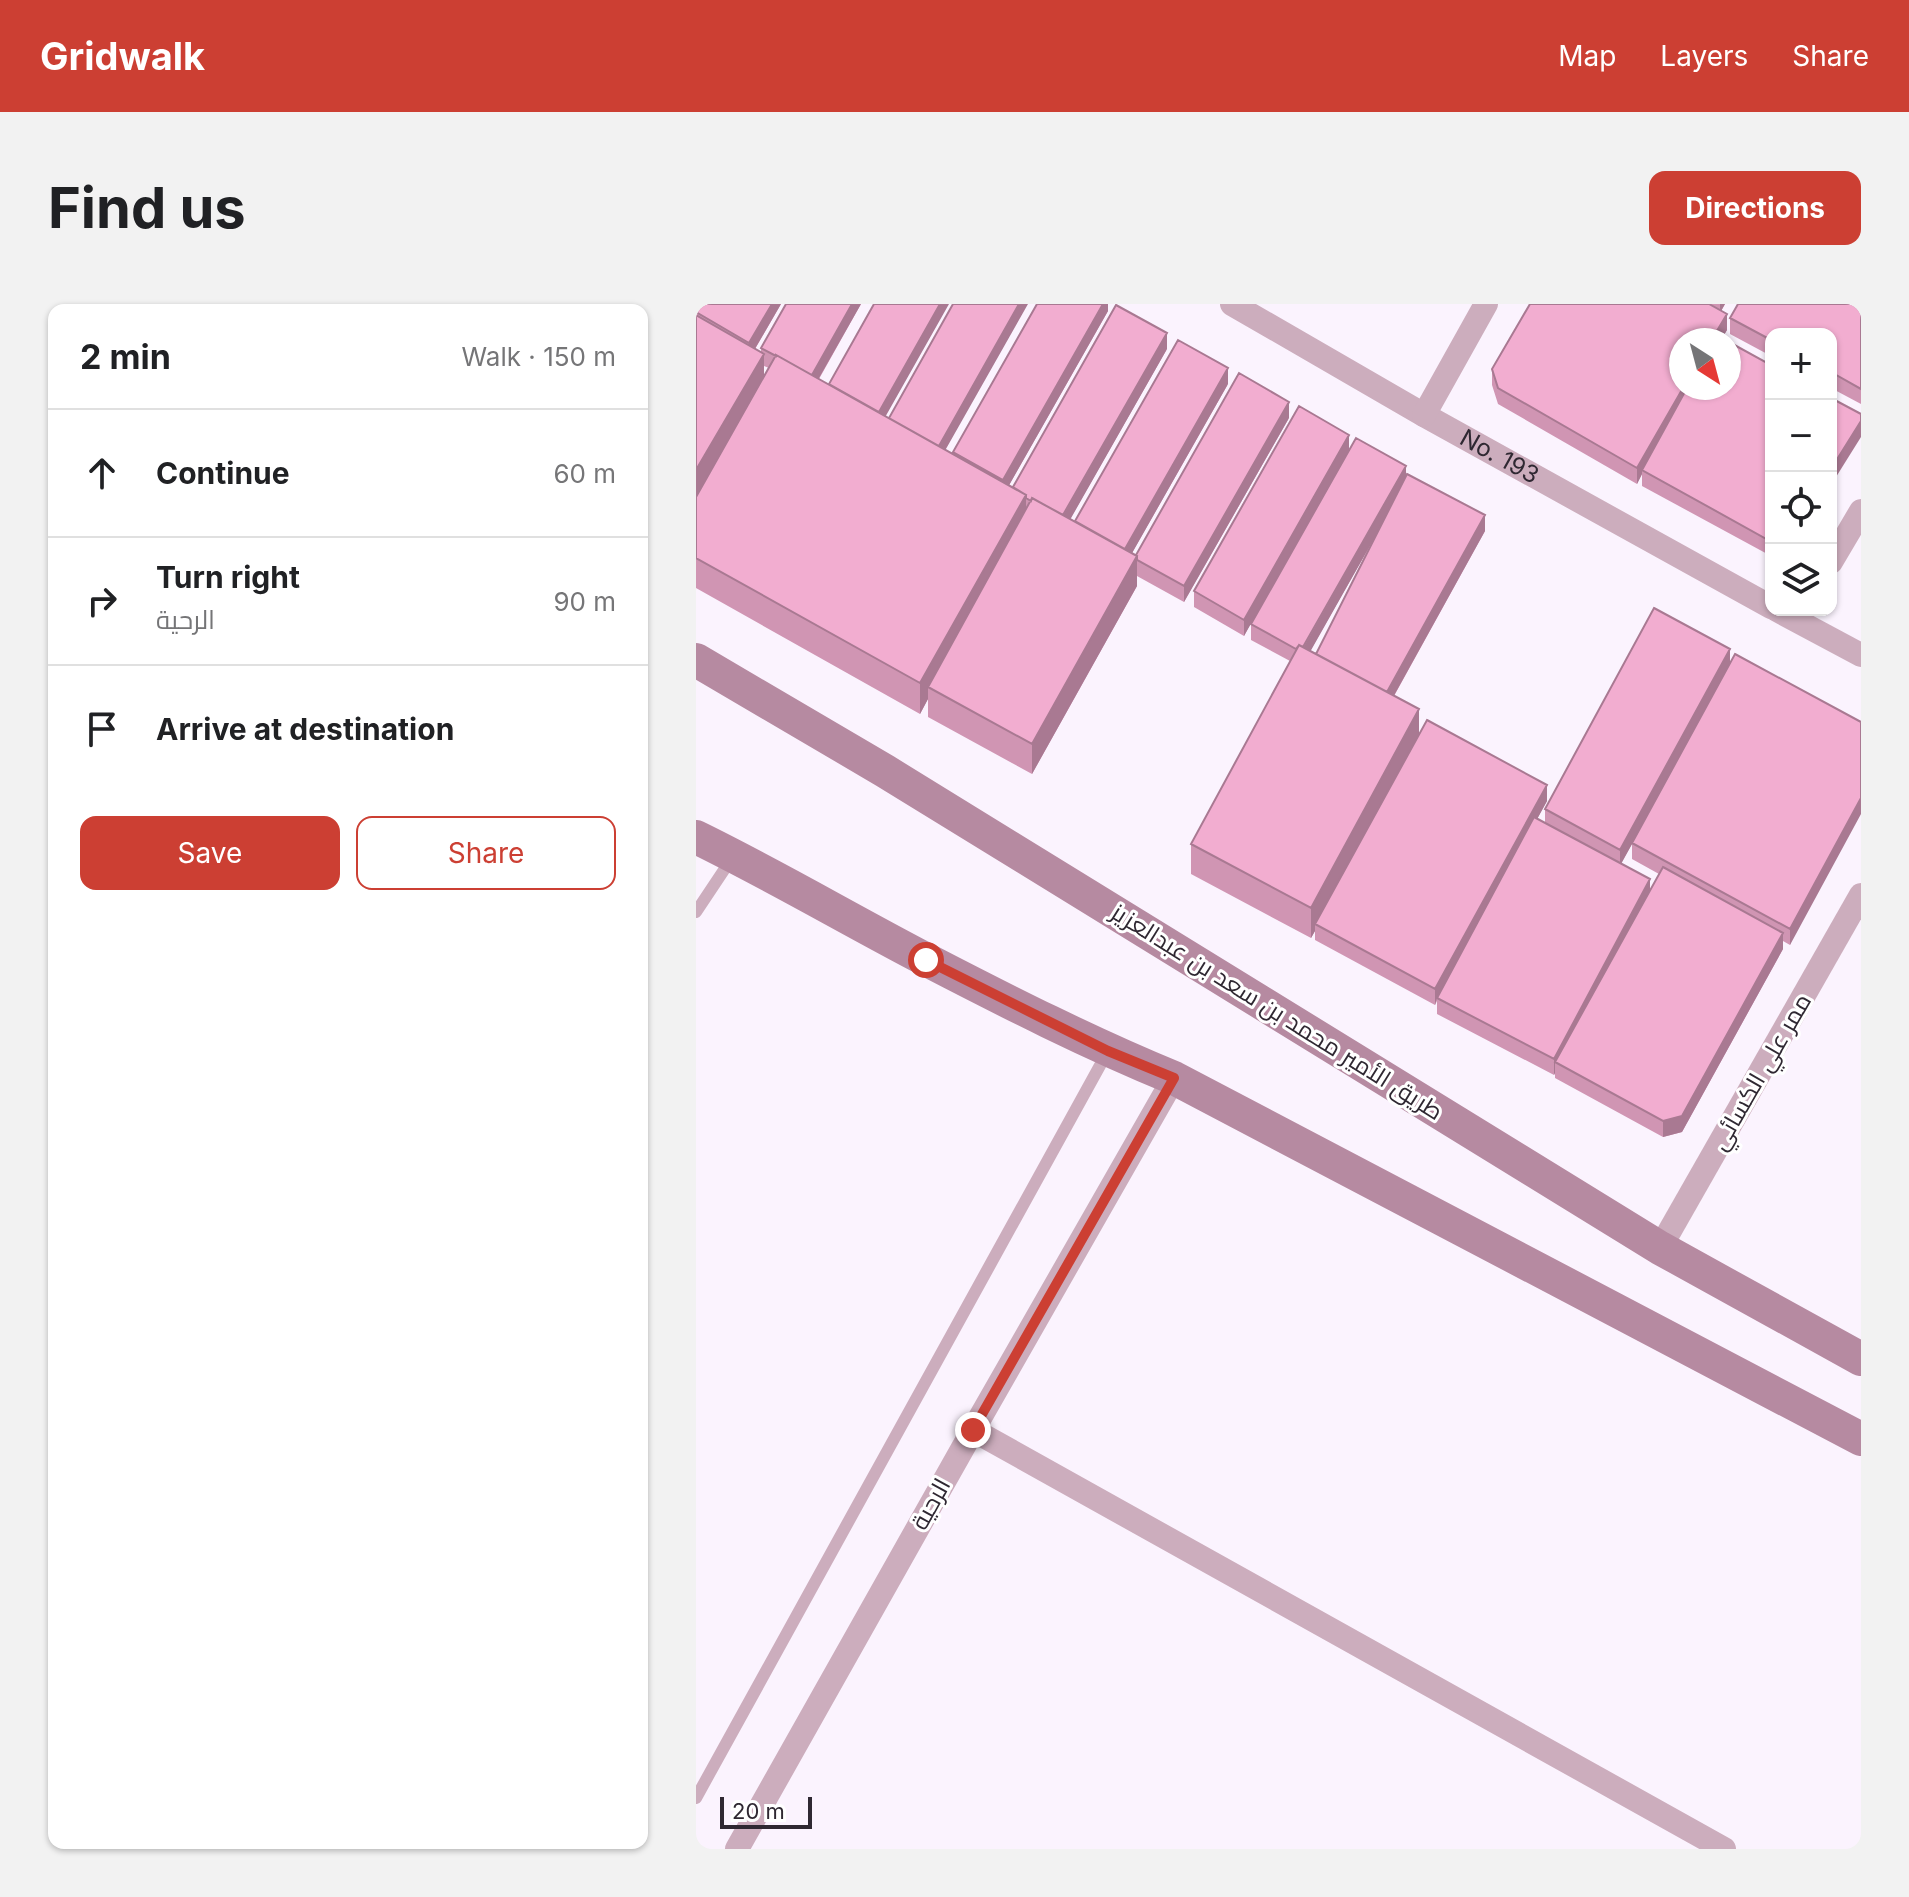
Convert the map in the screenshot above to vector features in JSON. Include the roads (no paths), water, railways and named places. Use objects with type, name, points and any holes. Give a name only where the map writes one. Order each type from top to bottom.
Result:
[{"type":"main road","name":"طريق الأمير محمد بن سعد بن عبدالعزيز","points":[[696,660],[899,779],[1660,1248],[1861,1359]]},
{"type":"main road","points":[[696,837],[926,960],[1108,1051],[1174,1078],[1861,1439]]},
{"type":"street","name":"No. 193","points":[[1232,304],[1424,415],[1765,604]]},
{"type":"street","points":[[1424,415],[1486,304]]},
{"type":"street","points":[[1837,552],[1861,511]]},
{"type":"street","points":[[1795,616],[1861,655]]},
{"type":"street","name":"ممر علي الكسائي","points":[[1660,1248],[1861,895]]},
{"type":"street","name":"الرحية","points":[[737,1849],[1174,1078]]},
{"type":"street","points":[[973,1430],[1724,1849]]},
{"type":"lane","points":[[696,912],[734,856]]},
{"type":"lane","points":[[696,1798],[1108,1051]]}]
